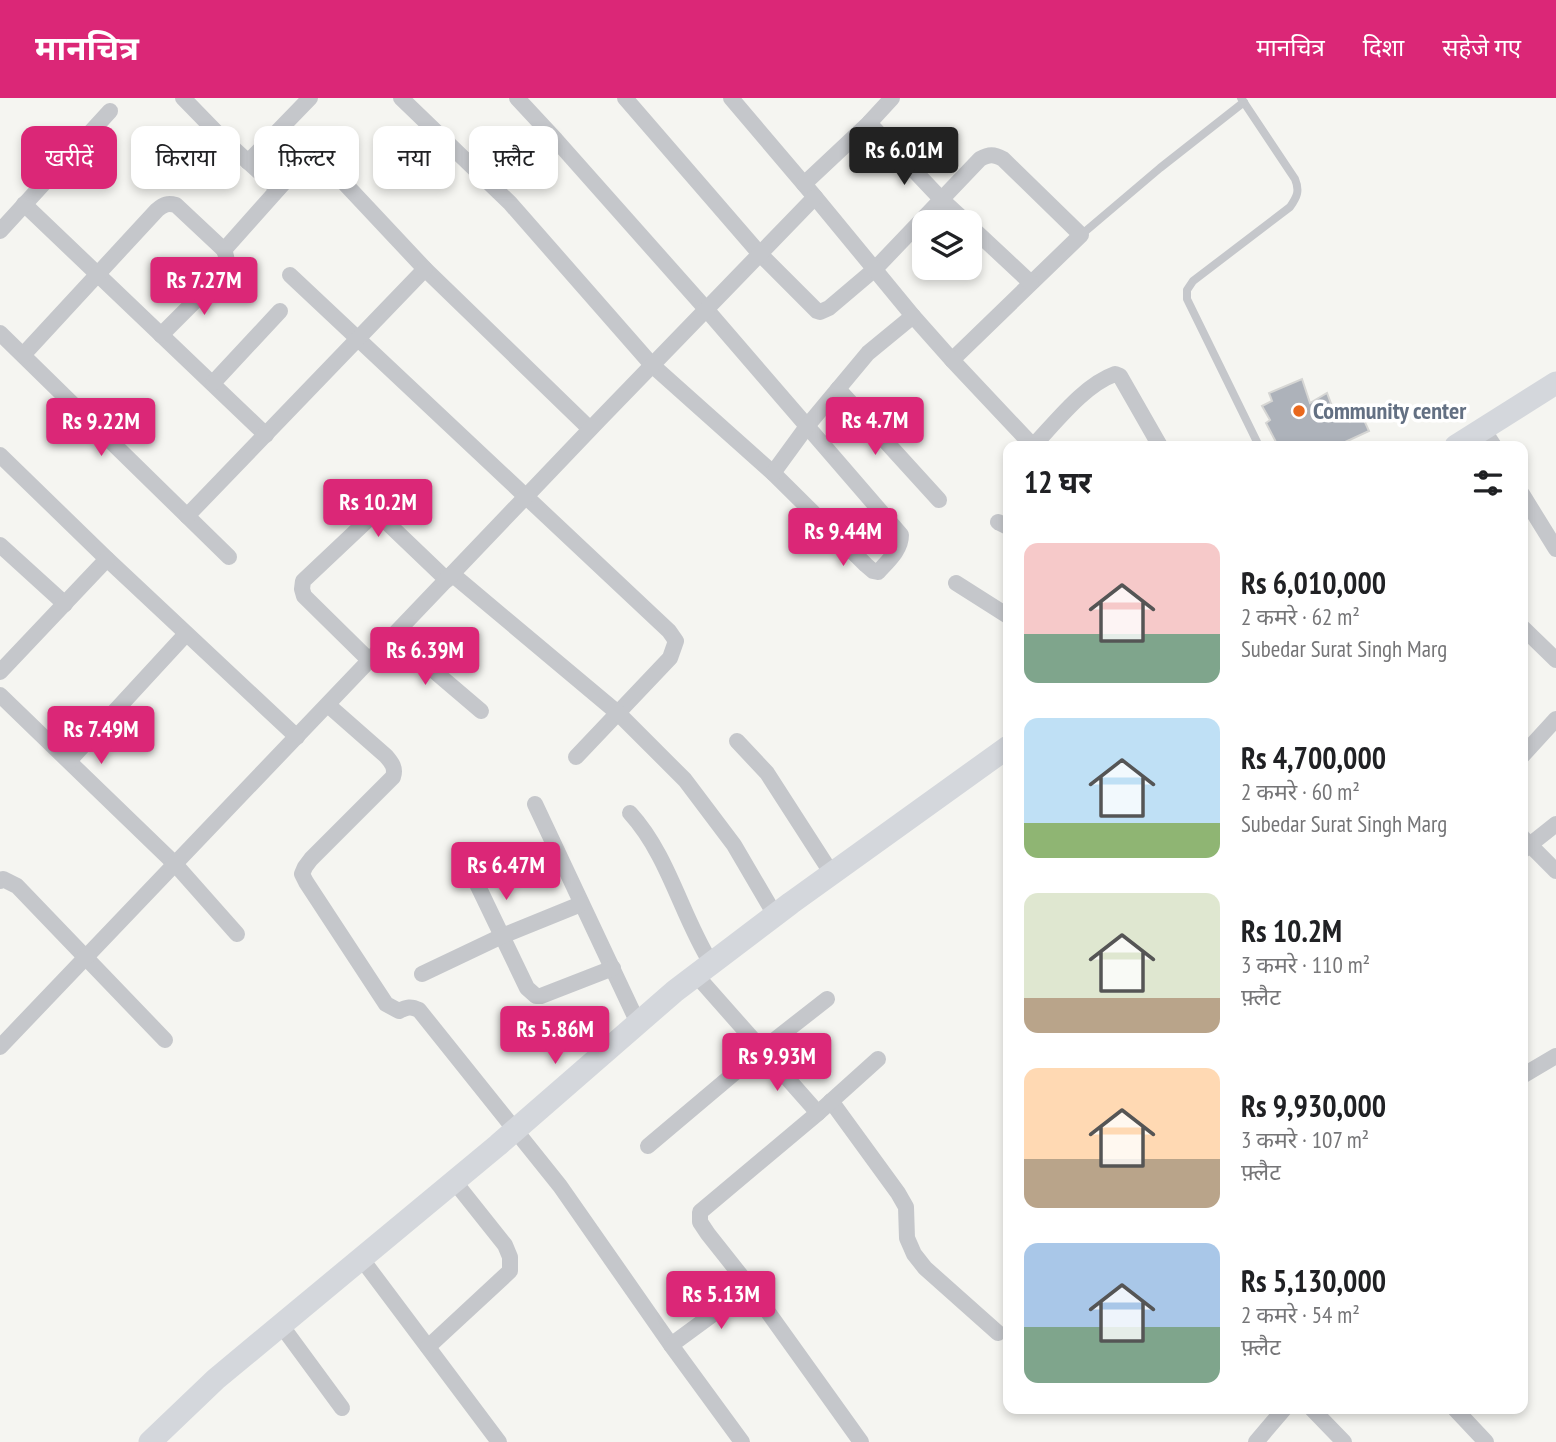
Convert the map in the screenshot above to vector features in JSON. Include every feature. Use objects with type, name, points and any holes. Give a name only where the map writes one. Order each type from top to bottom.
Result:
[{"type":"street","points":[[183,98],[254,167]]},
{"type":"street","points":[[248,162],[310,98]]},
{"type":"street","points":[[401,98],[510,203],[652,365],[773,472],[873,571],[878,572],[899,548],[901,535],[808,425],[517,98]]},
{"type":"street","points":[[625,98],[760,254],[820,312],[829,308],[875,269],[980,159],[994,155],[1003,159],[1081,235],[952,360]]},
{"type":"street","points":[[804,184],[892,98]]},
{"type":"street","points":[[735,99],[913,316],[1028,441]]},
{"type":"street","points":[[0,231],[110,111]]},
{"type":"street","points":[[869,123],[952,210]]},
{"type":"street","points":[[224,250],[278,189]]},
{"type":"street","points":[[350,189],[425,269],[590,429]]},
{"type":"street","points":[[0,1047],[815,197]]},
{"type":"street","points":[[23,355],[158,210],[169,203],[176,205],[224,250],[227,258],[222,274],[161,335]]},
{"type":"street","points":[[24,204],[266,435]]},
{"type":"street","points":[[982,237],[1031,283]]},
{"type":"street","points":[[187,516],[425,269]]},
{"type":"street","points":[[290,275],[676,641],[670,658],[576,757]]},
{"type":"street","points":[[213,383],[280,311]]},
{"type":"street","points":[[773,472],[868,353],[913,316]]},
{"type":"street","points":[[0,333],[229,557]]},
{"type":"street","points":[[1038,441],[1075,402],[1096,384],[1115,374],[1120,376],[1127,387],[1157,441]]},
{"type":"street","points":[[1489,438],[1556,383]]},
{"type":"street","points":[[838,389],[939,500]]},
{"type":"street","points":[[0,455],[297,737]]},
{"type":"street","points":[[1528,504],[1556,549]]},
{"type":"street","points":[[369,660],[304,596],[302,589],[303,581],[373,515],[378,514],[450,577],[618,714],[685,780],[734,845],[775,915]]},
{"type":"street","points":[[0,545],[65,604]]},
{"type":"street","points":[[0,672],[107,559]]},
{"type":"street","points":[[956,583],[1003,613]]},
{"type":"street","points":[[1528,633],[1556,660]]},
{"type":"street","points":[[69,761],[186,634]]},
{"type":"street","points":[[393,636],[481,711]]},
{"type":"street","points":[[0,695],[175,864],[237,934]]},
{"type":"street","points":[[328,705],[386,756],[395,771],[393,777],[311,859],[302,874],[306,882],[386,1004],[399,1011],[407,1007],[419,1010],[561,1186],[742,1442]]},
{"type":"street","points":[[1528,749],[1556,719]]},
{"type":"street","points":[[737,741],[767,773],[832,874]]},
{"type":"street","points":[[150,1442],[216,1379],[704,969],[1003,751]]},
{"type":"street","points":[[535,803],[638,1023]]},
{"type":"street","points":[[631,813],[659,853],[695,933],[704,969],[763,1049],[818,1112]]},
{"type":"street","points":[[1528,842],[1556,824]]},
{"type":"street","points":[[1528,847],[1556,871]]},
{"type":"street","points":[[0,881],[3,879],[17,887],[165,1040]]},
{"type":"street","points":[[477,884],[527,988],[536,996],[612,968]]},
{"type":"street","points":[[422,974],[502,936],[581,904]]},
{"type":"street","points":[[648,1146],[827,999]]},
{"type":"street","points":[[1528,1072],[1556,1056]]},
{"type":"street","points":[[861,1442],[750,1287],[708,1234],[700,1222],[700,1212],[878,1059]]},
{"type":"street","points":[[831,1101],[906,1207],[906,1238],[914,1254],[925,1268],[998,1333]]},
{"type":"street","points":[[428,1347],[510,1271],[510,1257],[505,1245],[454,1181]]},
{"type":"street","points":[[361,1258],[499,1442]]},
{"type":"street","points":[[671,1345],[750,1287]]},
{"type":"street","points":[[281,1325],[342,1408]]},
{"type":"street","points":[[1256,1442],[1280,1414]]},
{"type":"street","points":[[1317,1414],[1344,1442]]},
{"type":"street","points":[[1460,1414],[1486,1442]]},
{"type":"lane","points":[[1081,235],[1242,100],[1295,179],[1299,188],[1296,199],[1290,207],[1194,281],[1187,290],[1187,299],[1257,441]]},
{"type":"building","name":"Community center","points":[[1302,379],[1310,403],[1327,393],[1335,414],[1358,407],[1369,431],[1347,441],[1275,441],[1266,423],[1270,420],[1262,406],[1272,401],[1269,393]]},
{"type":"place","name":"Community center","points":[[1299,411]]}]
